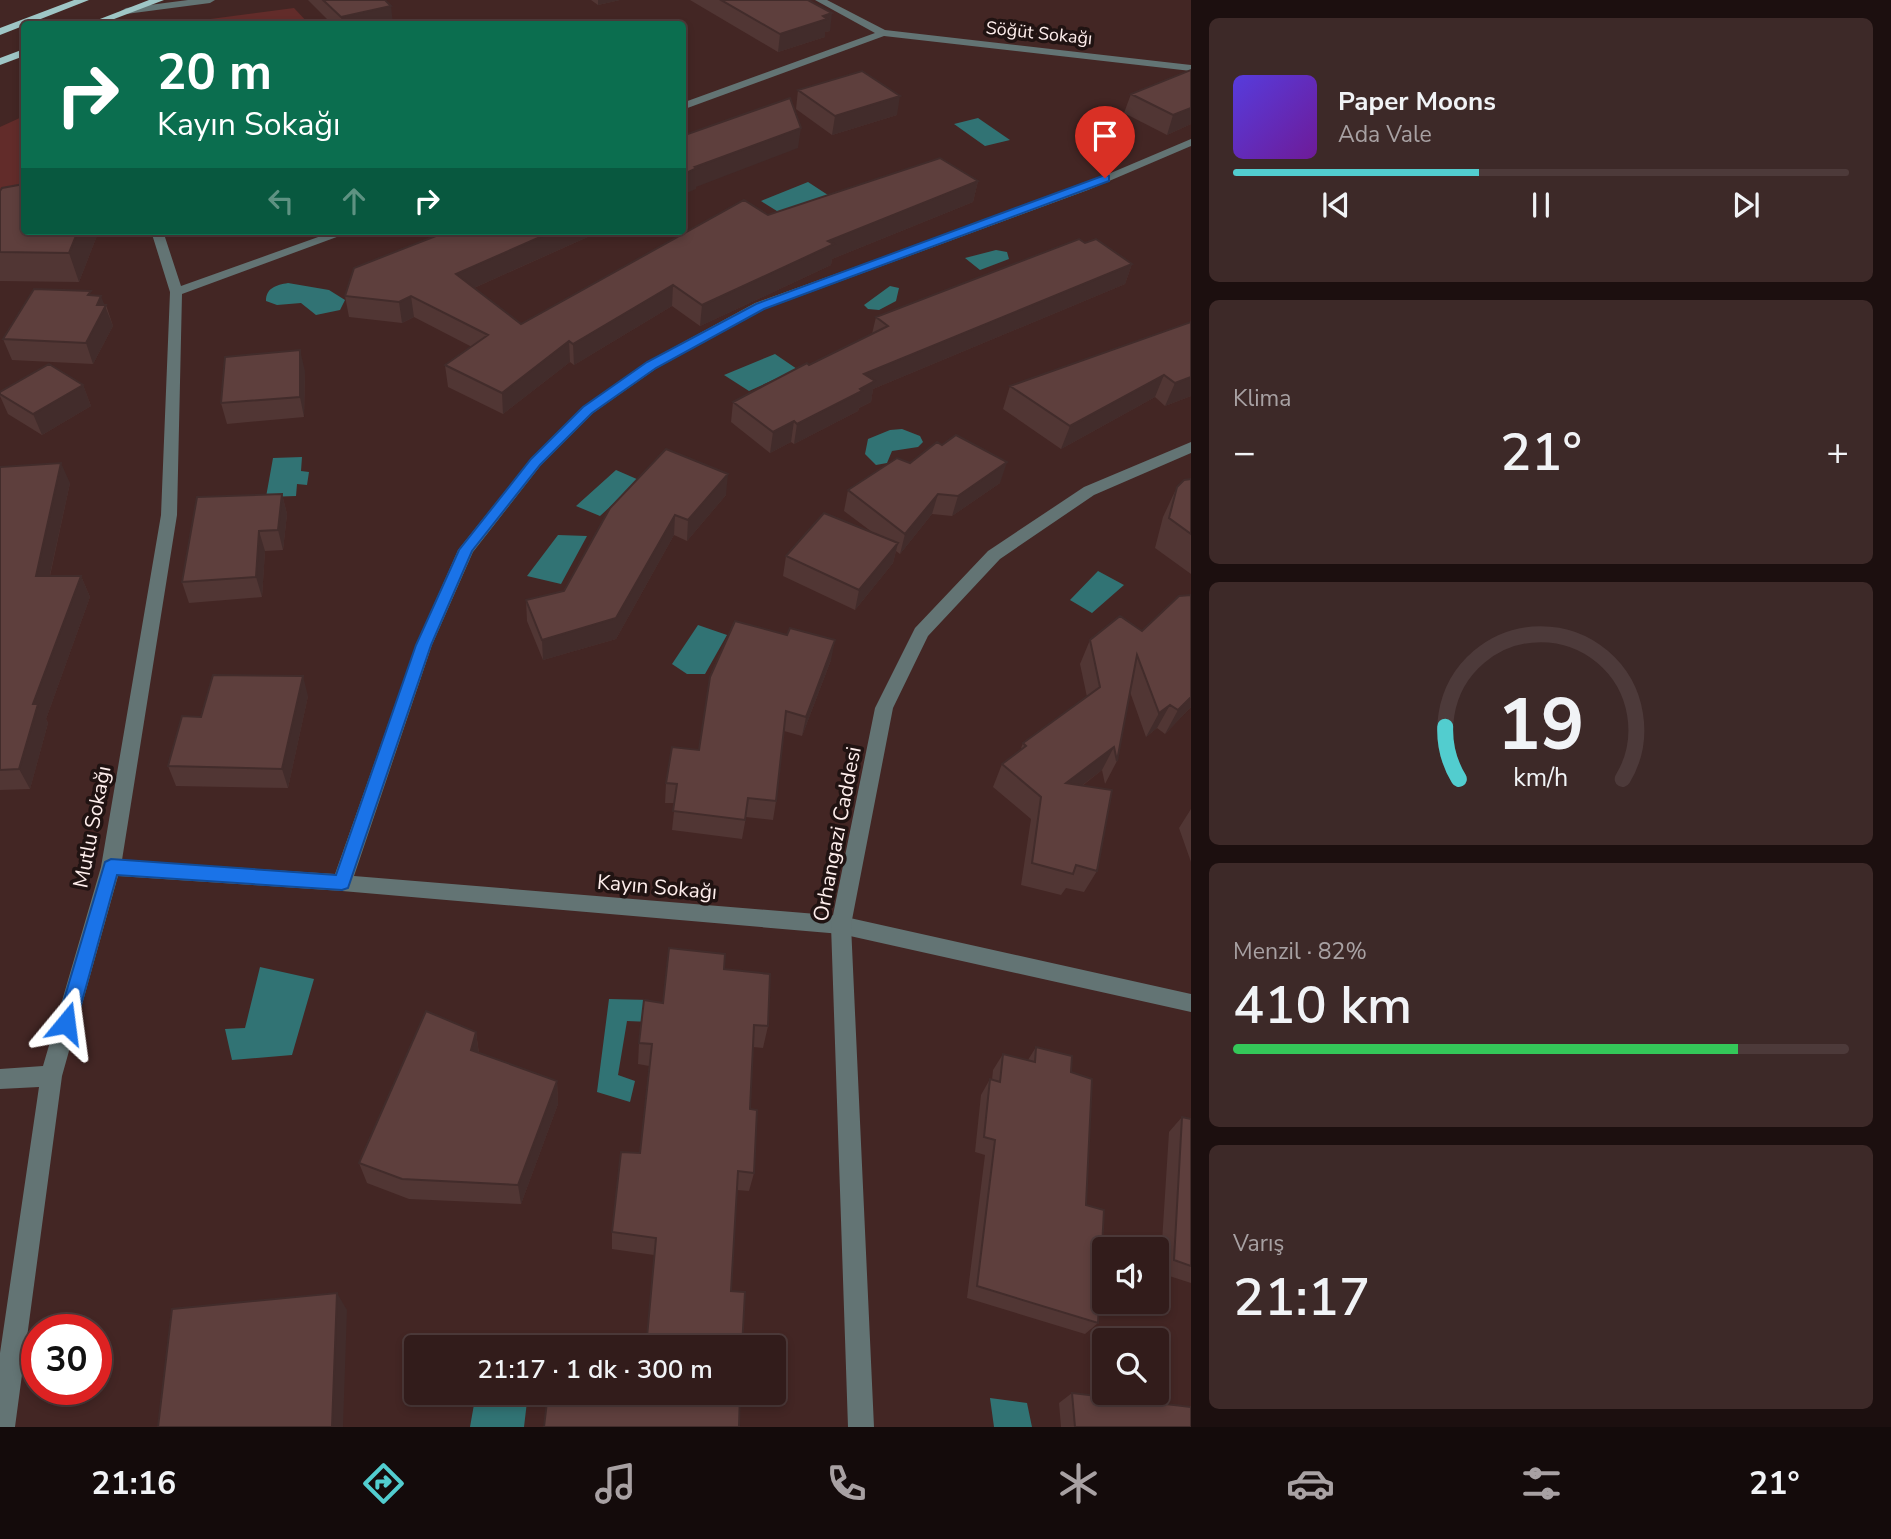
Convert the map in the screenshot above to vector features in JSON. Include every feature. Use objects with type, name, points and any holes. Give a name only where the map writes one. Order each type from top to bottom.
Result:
[{"type":"highway","points":[[29,21],[84,0]]},
{"type":"highway","points":[[100,21],[159,0]]},
{"type":"highway","points":[[0,32],[21,24]]},
{"type":"highway","points":[[0,62],[21,53]]},
{"type":"street","points":[[126,11],[210,0]]},
{"type":"street","name":"Söğüt Sokağı","points":[[820,0],[883,33],[1191,68]]},
{"type":"street","name":"Söğüt Sokağı","points":[[686,106],[883,33]]},
{"type":"street","points":[[342,883],[424,645],[466,550],[536,462],[587,410],[652,365],[760,306],[1084,188],[1191,142]]},
{"type":"street","name":"Mutlu Sokağı","points":[[2,1427],[51,1076],[111,867],[169,515],[176,292],[159,235]]},
{"type":"street","points":[[176,292],[336,235]]},
{"type":"street","name":"Orhangazi Caddesi","points":[[861,1427],[841,925],[884,708],[921,632],[994,555],[1089,491],[1191,447]]},
{"type":"street","name":"Kayın Sokağı","points":[[111,867],[342,883],[841,925],[1191,1003]]},
{"type":"street","points":[[0,1079],[51,1076]]},
{"type":"shaded area","points":[[294,8],[306,21],[195,21]]},
{"type":"shaded area","points":[[21,117],[21,194],[0,218],[0,127]]},
{"type":"water","points":[[978,118],[1010,140],[985,146],[954,124]]},
{"type":"water","points":[[808,182],[831,197],[785,216],[761,201]]},
{"type":"water","points":[[996,250],[1007,252],[1009,259],[980,270],[965,258]]},
{"type":"water","points":[[288,283],[329,290],[345,300],[340,310],[316,315],[301,303],[277,305],[266,301],[272,288]]},
{"type":"water","points":[[890,286],[899,288],[896,301],[879,310],[868,309],[864,305]]},
{"type":"water","points":[[775,354],[797,369],[749,391],[724,375]]},
{"type":"water","points":[[902,429],[920,436],[923,442],[918,447],[892,451],[887,463],[876,465],[865,454],[868,439],[890,430]]},
{"type":"water","points":[[302,457],[301,471],[309,472],[307,485],[297,484],[296,496],[266,497],[273,458]]},
{"type":"water","points":[[616,470],[639,480],[600,516],[576,506]]},
{"type":"water","points":[[558,535],[587,536],[561,584],[527,576]]},
{"type":"water","points":[[1098,571],[1124,585],[1092,613],[1070,600]]},
{"type":"water","points":[[698,625],[727,635],[705,674],[687,674],[672,664]]},
{"type":"water","points":[[260,967],[314,979],[292,1055],[232,1060],[225,1029],[245,1028]]},
{"type":"water","points":[[609,999],[650,1000],[651,1022],[627,1021],[618,1075],[635,1081],[630,1102],[597,1092]]},
{"type":"water","points":[[990,1398],[1027,1403],[1032,1427],[994,1427]]},
{"type":"water","points":[[474,1405],[527,1405],[524,1427],[470,1427]]},
{"type":"building","points":[[323,0],[385,0],[391,6],[341,17]]},
{"type":"building","points":[[721,0],[808,0],[832,13],[823,16],[827,19],[780,34]]},
{"type":"building","points":[[1191,70],[1191,108],[1173,115],[1131,94]]},
{"type":"building","points":[[862,71],[900,96],[835,116],[798,90]]},
{"type":"building","points":[[790,98],[801,128],[695,167],[697,168],[686,173],[686,135]]},
{"type":"building","points":[[940,158],[978,181],[828,241],[834,244],[702,305],[673,285],[573,344],[569,341],[502,393],[445,365],[488,335],[411,296],[399,302],[345,296],[354,268],[438,235],[545,235],[456,274],[521,324],[681,235],[686,235],[686,232],[744,200],[768,215]]},
{"type":"building","points":[[21,185],[21,235],[76,235],[69,253],[0,252],[2,188]]},
{"type":"building","points":[[1079,239],[1085,243],[1096,239],[1132,264],[864,374],[875,381],[860,389],[862,391],[797,424],[794,421],[773,432],[733,402],[807,363],[809,365],[888,326],[876,317]]},
{"type":"building","points":[[34,289],[91,291],[88,295],[101,296],[97,305],[106,305],[86,343],[3,339]]},
{"type":"building","points":[[1191,322],[1191,377],[1175,383],[1164,375],[1070,426],[1010,386]]},
{"type":"building","points":[[300,350],[300,397],[221,403],[225,357]]},
{"type":"building","points":[[49,364],[83,385],[33,414],[0,394],[0,392]]},
{"type":"building","points":[[956,435],[1007,462],[958,496],[938,494],[905,534],[848,490],[897,458],[910,463],[937,442],[942,445]]},
{"type":"building","points":[[666,449],[728,474],[688,520],[675,515],[616,618],[542,640],[526,600],[564,591],[610,508]]},
{"type":"building","points":[[61,463],[36,576],[81,576],[33,704],[38,704],[19,769],[0,770],[0,467]]},
{"type":"building","points":[[1191,479],[1191,534],[1169,518],[1177,487],[1184,480]]},
{"type":"building","points":[[282,494],[278,530],[259,531],[256,577],[182,582],[197,497]]},
{"type":"building","points":[[824,513],[898,543],[859,590],[786,556]]},
{"type":"building","points":[[1191,595],[1191,697],[1178,710],[1170,705],[1159,713],[1137,655],[1117,761],[1114,747],[1066,783],[1112,790],[1097,871],[1076,865],[1073,874],[1032,863],[1041,797],[1002,764],[1026,746],[1023,743],[1100,687],[1090,640],[1120,616],[1142,631],[1179,596]]},
{"type":"building","points":[[735,621],[787,635],[790,628],[835,640],[806,717],[786,711],[776,801],[748,798],[745,820],[673,811],[677,784],[666,783],[672,747],[699,750],[710,677]]},
{"type":"building","points":[[213,675],[303,676],[282,769],[168,766],[182,716],[201,717]]},
{"type":"building","points":[[669,948],[725,954],[724,969],[770,974],[768,1026],[754,1025],[750,1109],[757,1110],[754,1173],[738,1171],[731,1291],[745,1292],[743,1335],[647,1335],[656,1238],[612,1232],[621,1152],[640,1153],[652,1044],[639,1043],[644,1000],[663,1003]]},
{"type":"building","points":[[426,1011],[476,1032],[471,1050],[557,1081],[518,1185],[402,1179],[359,1163]]},
{"type":"building","points":[[1036,1047],[1072,1056],[1071,1072],[1092,1079],[1086,1205],[1104,1210],[1103,1237],[1092,1237],[1092,1314],[1098,1314],[1098,1323],[977,1286],[995,1140],[984,1137],[990,1079],[1000,1082],[1003,1054],[1035,1062]]},
{"type":"building","points":[[1182,1117],[1191,1119],[1191,1266],[1174,1260]]},
{"type":"building","points":[[337,1293],[332,1427],[158,1427],[172,1309]]},
{"type":"building","points":[[1072,1393],[1092,1395],[1092,1405],[1169,1404],[1191,1407],[1191,1427],[1075,1427]]},
{"type":"building","points":[[547,1405],[740,1405],[739,1427],[544,1427]]},
{"type":"route","points":[[66,1023],[111,867],[342,883],[424,645],[466,550],[536,462],[587,410],[652,365],[760,306],[1105,178]]}]
